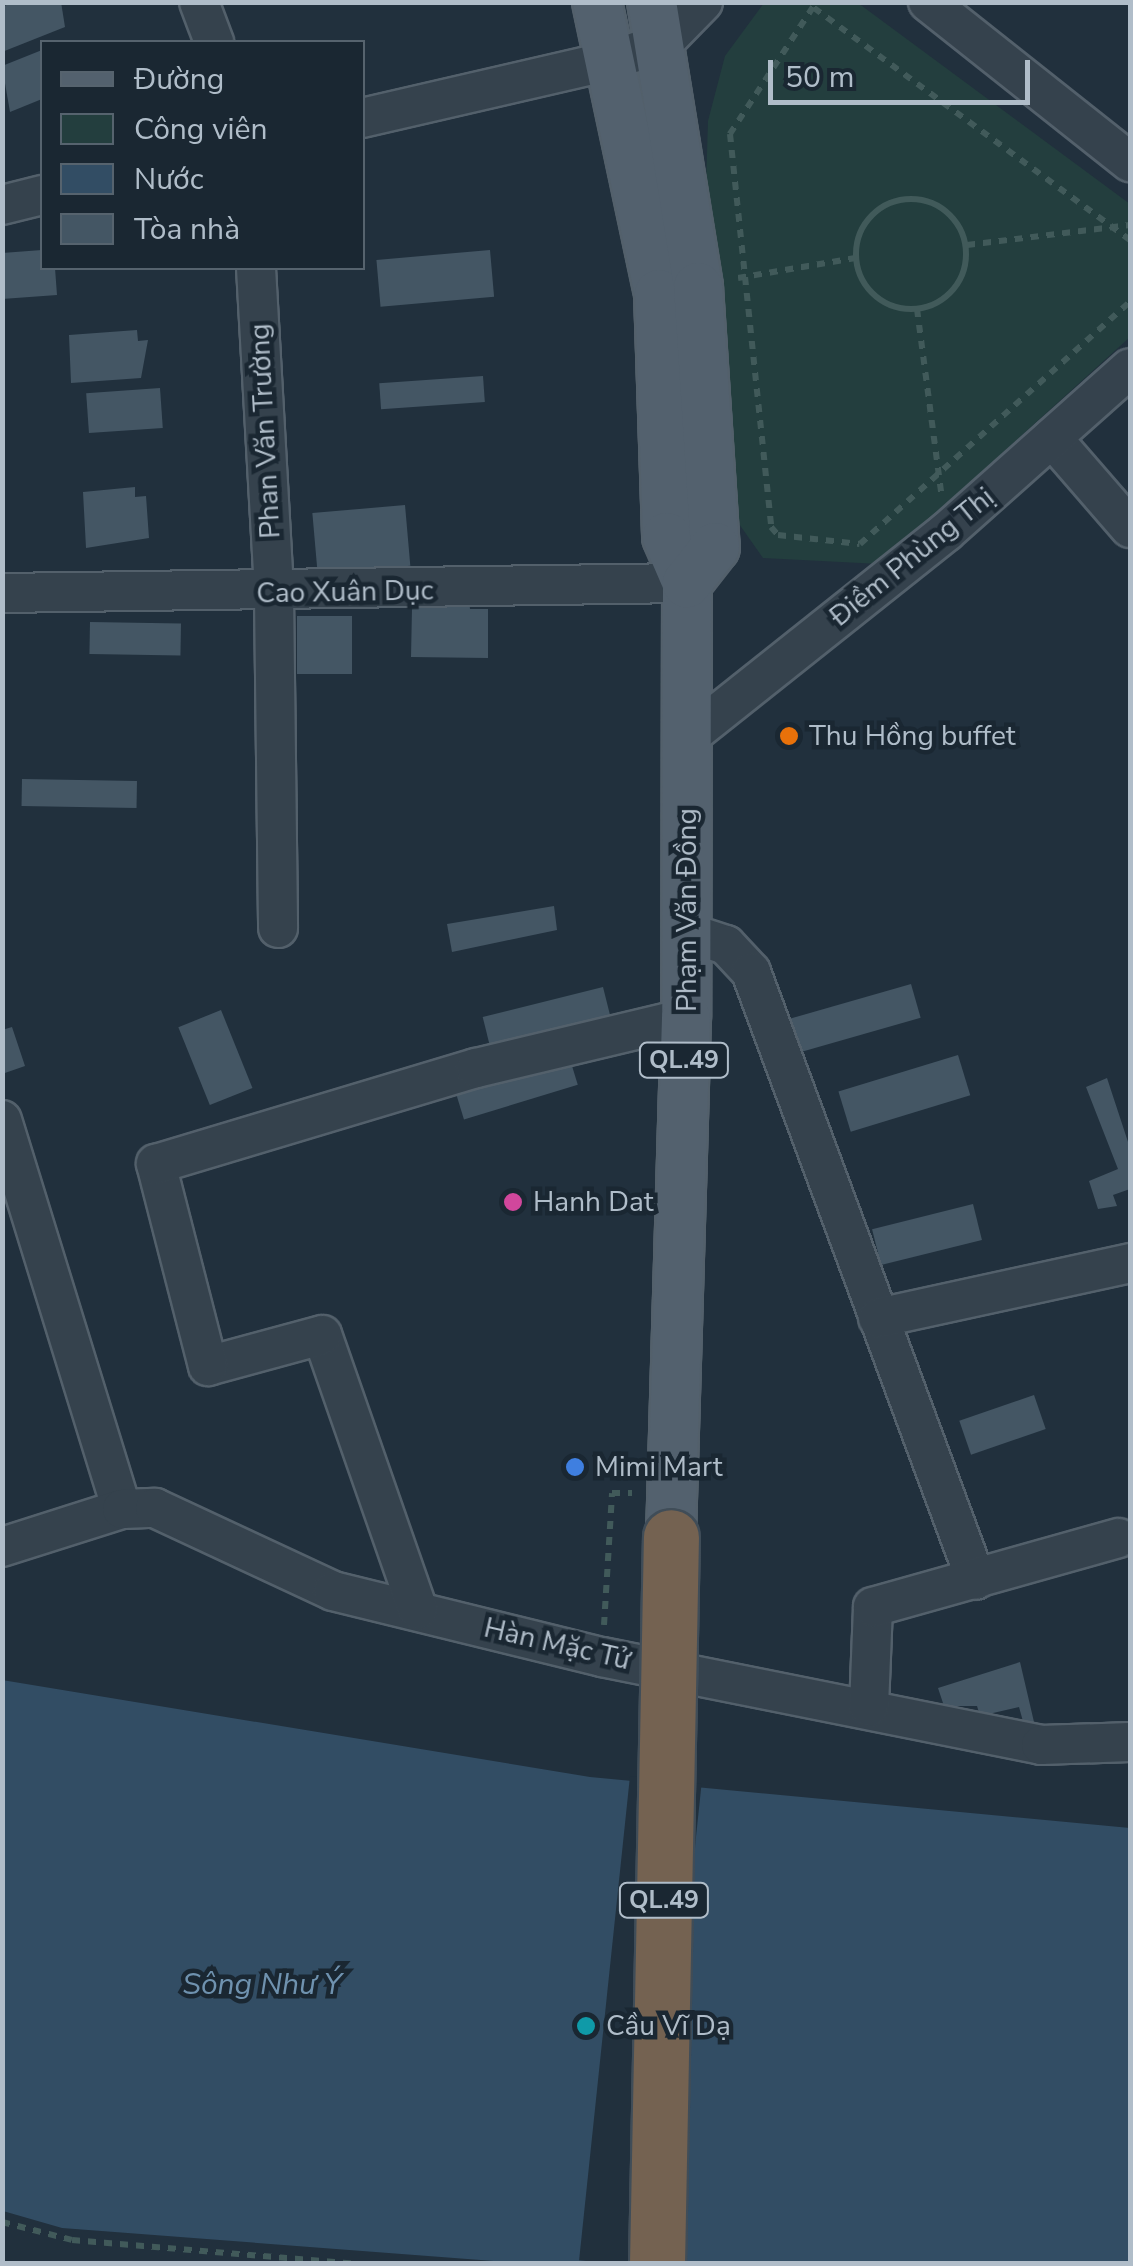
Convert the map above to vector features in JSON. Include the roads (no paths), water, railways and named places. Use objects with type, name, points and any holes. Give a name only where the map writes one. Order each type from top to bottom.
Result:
[{"type":"highway","name":"QL.49","points":[[657,2264],[671,1537]]},
{"type":"main road","name":"Phạm Văn Đồng","points":[[597,2],[614,60],[658,294],[668,537],[687,583],[686,1018],[671,1537]]},
{"type":"main road","points":[[658,22],[720,282],[715,547],[687,583]]},
{"type":"street","points":[[200,2],[213,40]]},
{"type":"street","points":[[365,117],[614,60],[658,22],[704,2]]},
{"type":"street","points":[[928,2],[1130,162]]},
{"type":"street","points":[[2,205],[40,196]]},
{"type":"street","name":"Phan Văn Trường","points":[[256,270],[274,595],[278,928]]},
{"type":"street","name":"Điềm Phùng Thị","points":[[688,738],[946,532],[1130,368]]},
{"type":"street","points":[[1052,438],[1130,528]]},
{"type":"street","name":"Cao Xuân Dục","points":[[2,593],[274,595],[687,583]]},
{"type":"street","points":[[686,932],[726,945],[751,972],[976,1580]]},
{"type":"street","points":[[418,1610],[322,1335],[208,1366],[156,1164],[476,1068],[686,1018]]},
{"type":"street","points":[[2,1120],[122,1508]]},
{"type":"street","points":[[878,1318],[1130,1263]]},
{"type":"street","name":"Hàn Mặc Tử","points":[[2,1547],[122,1508],[156,1508],[333,1591],[602,1656],[870,1707],[1041,1745],[1130,1742]]},
{"type":"street","points":[[870,1707],[873,1607],[1118,1538]]},
{"type":"water","name":"Sông Như Ý","points":[[2,1680],[590,1777],[1130,1828],[1130,2263],[519,2263],[62,2228],[3,2211]]},
{"type":"place","name":"Thu Hồng buffet","points":[[789,736]]},
{"type":"place","name":"Hanh Dat","points":[[513,1202]]},
{"type":"place","name":"Mimi Mart","points":[[575,1467]]},
{"type":"place","name":"Cầu Vĩ Dạ","points":[[586,2026]]}]
